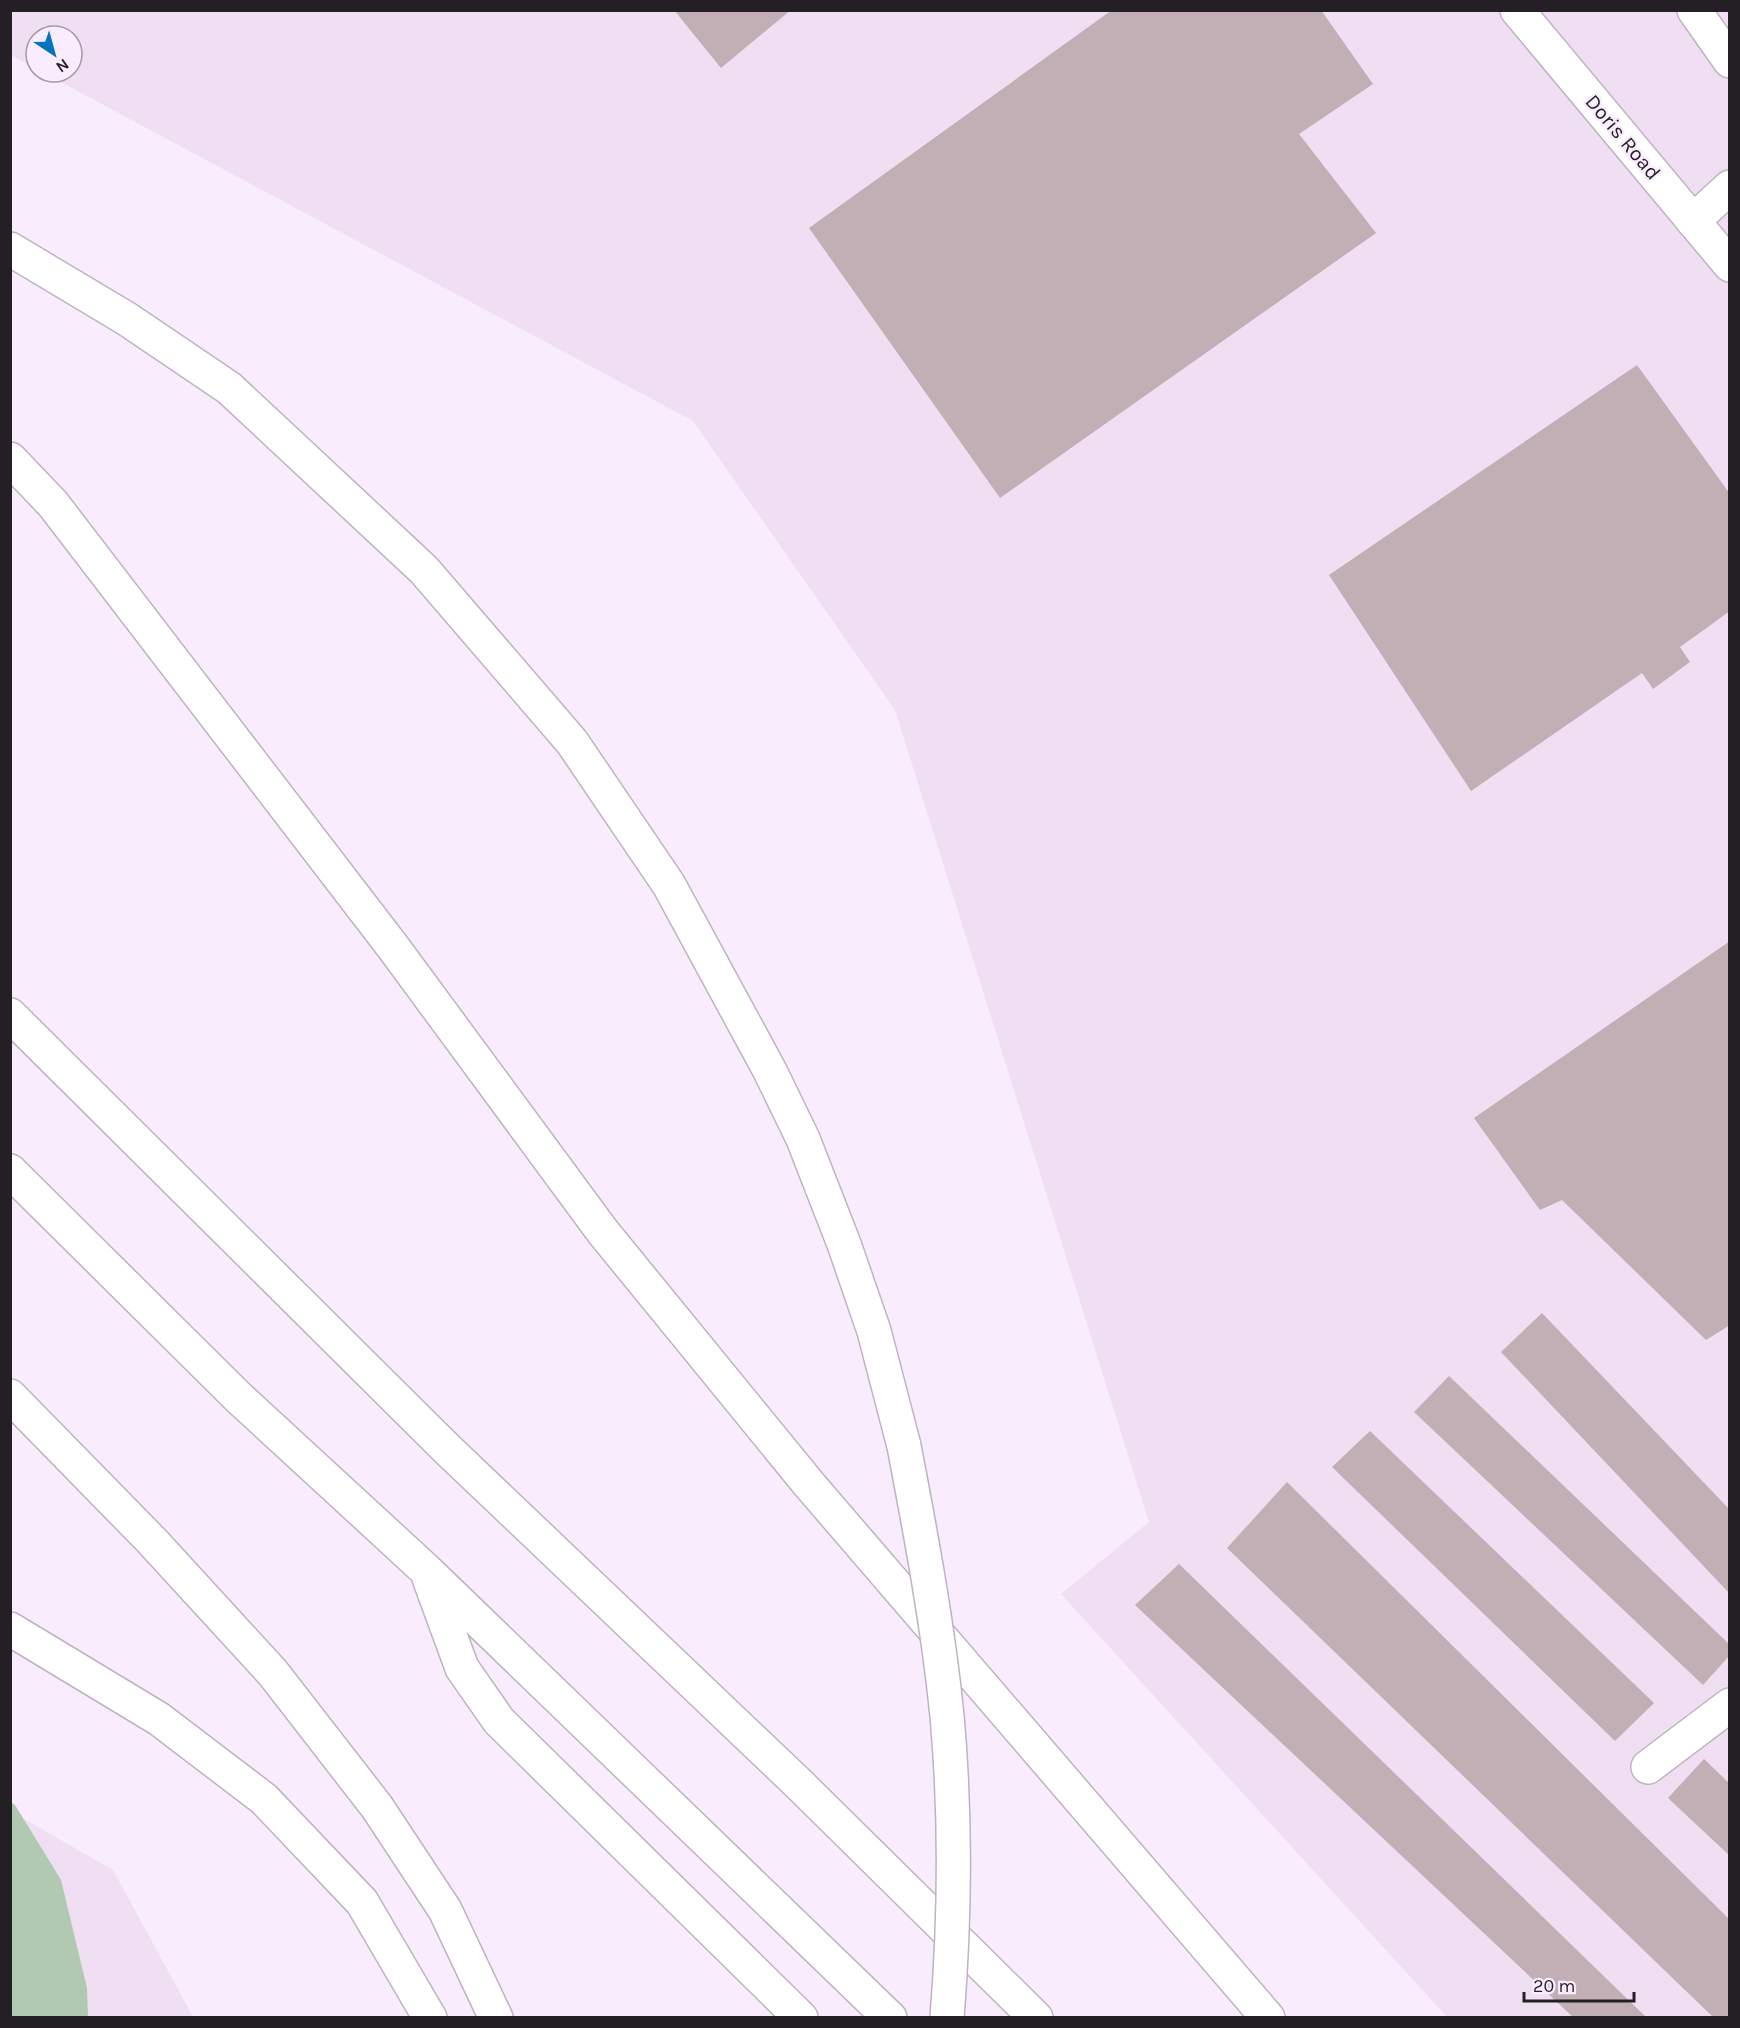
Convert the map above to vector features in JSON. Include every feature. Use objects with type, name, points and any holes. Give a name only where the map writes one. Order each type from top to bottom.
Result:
[{"type":"main road","name":"Doris Road","points":[[1517,10],[1730,265]]},
{"type":"main road","points":[[1694,10],[1730,61]]},
{"type":"main road","points":[[1693,221],[1730,187]]},
{"type":"main road","points":[[10,249],[127,319],[230,388],[424,570],[572,742],[669,885],[770,1071],[803,1140],[844,1244],[870,1320],[904,1446],[925,1556],[947,1716],[954,1896],[947,2018]]},
{"type":"main road","points":[[10,459],[53,504],[386,937],[603,1232],[808,1483],[1268,2018]]},
{"type":"main road","points":[[10,1015],[446,1448],[800,1785],[1036,2018]]},
{"type":"main road","points":[[10,1171],[238,1398],[427,1571],[890,2018]]},
{"type":"main road","points":[[10,1396],[152,1541],[280,1682],[377,1807],[445,1910],[496,2018]]},
{"type":"main road","points":[[427,1571],[462,1668],[499,1721],[801,2018]]},
{"type":"main road","points":[[10,1629],[159,1719],[264,1799],[362,1902],[429,2018]]},
{"type":"main road","points":[[1648,1767],[1730,1705]]},
{"type":"shaded area","points":[[10,11],[1729,11],[1729,2017],[1447,2017],[1061,1594],[1149,1522],[895,710],[693,421],[64,84],[84,84],[84,24],[24,24],[24,62],[11,55]]},
{"type":"shaded area","points":[[10,1811],[113,1870],[193,2017],[11,2017]]},
{"type":"green space","points":[[10,1802],[15,1805],[61,1880],[87,1988],[88,2017],[11,2017]]},
{"type":"building","points":[[674,10],[791,10],[721,68]]},
{"type":"building","points":[[1112,10],[1321,10],[1373,84],[1299,134],[1376,233],[1000,498],[809,228]]},
{"type":"building","points":[[1637,365],[1730,494],[1730,611],[1680,647],[1690,662],[1653,689],[1642,673],[1471,791],[1329,575]]},
{"type":"building","points":[[1730,941],[1730,1325],[1706,1340],[1562,1200],[1540,1210],[1474,1118]]},
{"type":"building","points":[[1542,1313],[1730,1510],[1730,1594],[1501,1352]]},
{"type":"building","points":[[1449,1376],[1730,1645],[1730,1655],[1703,1685],[1414,1412]]},
{"type":"building","points":[[1370,1431],[1654,1703],[1615,1741],[1332,1467]]},
{"type":"building","points":[[1287,1482],[1730,1920],[1730,2018],[1714,2018],[1227,1548]]},
{"type":"building","points":[[1179,1564],[1647,2018],[1574,2018],[1135,1605]]},
{"type":"building","points":[[1704,1759],[1730,1784],[1730,1856],[1668,1798]]}]
